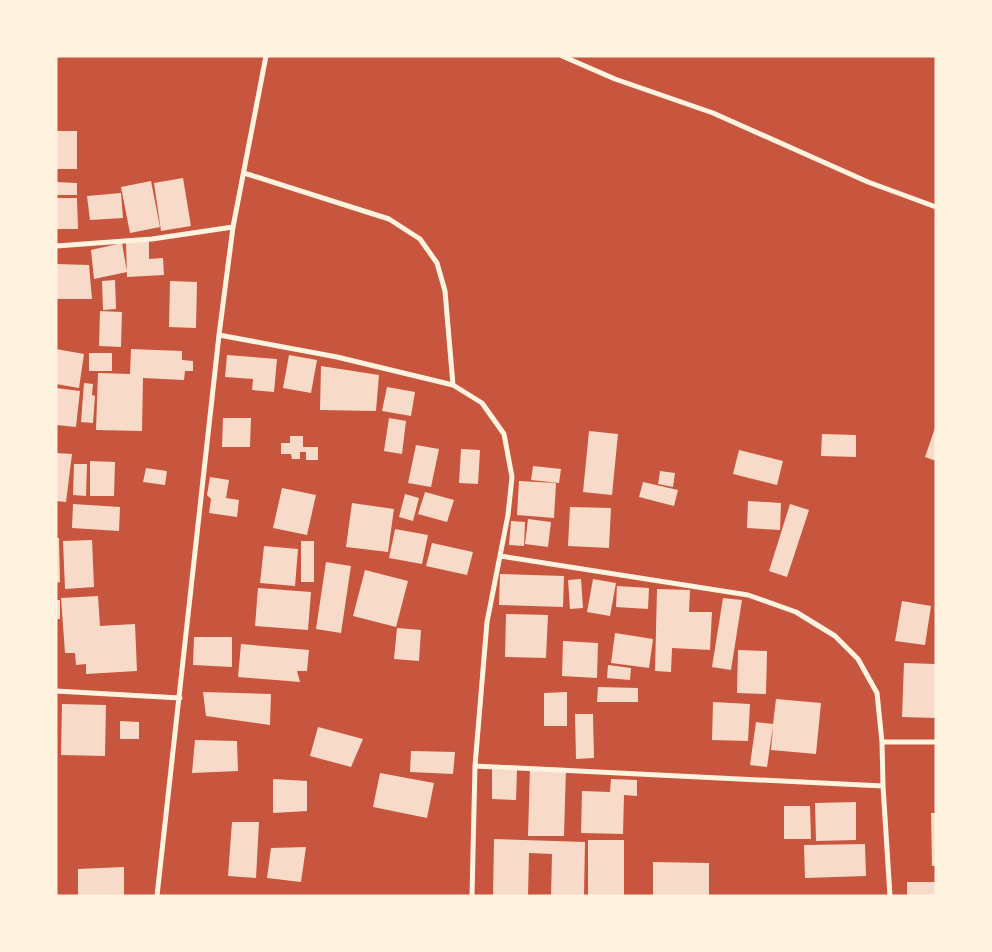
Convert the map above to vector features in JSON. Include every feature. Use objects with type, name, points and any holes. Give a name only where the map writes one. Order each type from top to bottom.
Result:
[{"type":"street","points":[[157,896],[219,335],[233,227],[266,56]]},
{"type":"street","points":[[562,56],[615,79],[713,113],[868,182],[936,207]]},
{"type":"street","points":[[244,174],[389,220],[420,239],[437,263],[445,291],[453,385]]},
{"type":"street","points":[[56,246],[152,239],[233,227]]},
{"type":"street","points":[[219,335],[337,357],[453,385],[482,403],[504,434],[512,478],[508,515],[487,622],[475,766],[472,896]]},
{"type":"street","points":[[500,556],[748,595],[796,612],[835,636],[858,659],[877,693],[882,742],[882,786],[890,896]]},
{"type":"street","points":[[56,691],[180,698]]},
{"type":"street","points":[[882,742],[936,742]]},
{"type":"street","points":[[475,766],[882,786]]},
{"type":"building","points":[[56,131],[77,131],[77,169],[56,169]]},
{"type":"building","points":[[183,178],[191,226],[161,231],[154,183]]},
{"type":"building","points":[[151,181],[160,227],[130,233],[121,187]]},
{"type":"building","points":[[56,182],[77,183],[77,195],[56,195]]},
{"type":"building","points":[[121,193],[123,218],[90,220],[87,196]]},
{"type":"building","points":[[56,198],[77,198],[78,229],[56,229]]},
{"type":"building","points":[[149,241],[149,259],[163,258],[164,275],[127,277],[126,242]]},
{"type":"building","points":[[122,243],[127,272],[94,279],[91,250]]},
{"type":"building","points":[[56,264],[89,265],[92,299],[56,299]]},
{"type":"building","points":[[115,280],[116,309],[103,310],[102,281]]},
{"type":"building","points":[[170,281],[197,282],[196,328],[169,327]]},
{"type":"building","points":[[100,311],[122,312],[121,347],[99,346]]},
{"type":"building","points":[[56,349],[84,354],[79,388],[56,384]]},
{"type":"building","points":[[131,349],[182,351],[182,360],[193,361],[193,371],[185,371],[184,380],[143,378],[142,431],[96,430],[98,373],[130,374]]},
{"type":"building","points":[[89,353],[112,353],[112,371],[89,371]]},
{"type":"building","points":[[227,355],[277,359],[274,392],[252,390],[253,379],[225,377]]},
{"type":"building","points":[[289,355],[317,360],[311,393],[283,388]]},
{"type":"building","points":[[321,366],[379,375],[376,411],[320,410]]},
{"type":"building","points":[[84,383],[93,384],[92,395],[95,396],[93,423],[81,422]]},
{"type":"building","points":[[387,387],[415,392],[411,416],[382,411]]},
{"type":"building","points":[[56,388],[80,391],[76,427],[56,425]]},
{"type":"building","points":[[223,418],[251,418],[250,447],[222,447]]},
{"type":"building","points":[[389,418],[406,421],[402,454],[384,451]]},
{"type":"building","points":[[936,428],[936,461],[925,457]]},
{"type":"building","points":[[589,431],[618,434],[612,495],[583,492]]},
{"type":"building","points":[[822,434],[856,435],[856,457],[821,456]]},
{"type":"building","points":[[290,436],[303,436],[303,447],[318,447],[318,460],[306,460],[306,452],[300,452],[300,459],[292,459],[291,454],[281,454],[281,443],[290,443]]},
{"type":"building","points":[[416,445],[439,449],[431,487],[408,483]]},
{"type":"building","points":[[461,449],[480,450],[478,484],[459,483]]},
{"type":"building","points":[[739,450],[783,461],[777,485],[733,474]]},
{"type":"building","points":[[56,453],[72,454],[66,502],[56,501]]},
{"type":"building","points":[[90,461],[115,462],[114,496],[90,496]]},
{"type":"building","points":[[74,464],[87,464],[86,496],[73,495]]},
{"type":"building","points":[[533,466],[561,469],[559,483],[531,480]]},
{"type":"building","points":[[146,468],[167,471],[165,485],[143,482]]},
{"type":"building","points":[[660,471],[675,473],[673,487],[658,484]]},
{"type":"building","points":[[210,477],[229,480],[226,498],[239,500],[237,517],[209,513],[211,499],[207,495]]},
{"type":"building","points":[[519,481],[556,483],[554,518],[517,515]]},
{"type":"building","points":[[643,482],[678,490],[674,506],[639,497]]},
{"type":"building","points":[[282,488],[316,495],[307,535],[273,528]]},
{"type":"building","points":[[425,492],[454,500],[447,522],[418,514]]},
{"type":"building","points":[[405,494],[419,498],[413,521],[399,517]]},
{"type":"building","points":[[748,501],[781,503],[780,530],[747,528]]},
{"type":"building","points":[[352,503],[394,509],[388,552],[346,547]]},
{"type":"building","points":[[73,504],[120,507],[119,531],[72,528]]},
{"type":"building","points":[[790,504],[809,510],[787,577],[769,571]]},
{"type":"building","points":[[570,507],[611,508],[609,548],[568,546]]},
{"type":"building","points":[[528,519],[551,522],[548,547],[525,544]]},
{"type":"building","points":[[511,521],[525,522],[524,546],[509,545]]},
{"type":"building","points":[[395,529],[428,535],[422,564],[389,558]]},
{"type":"building","points":[[56,538],[59,538],[60,582],[56,583]]},
{"type":"building","points":[[92,540],[94,587],[65,589],[63,541]]},
{"type":"building","points":[[301,541],[314,541],[314,582],[301,582]]},
{"type":"building","points":[[432,543],[473,552],[467,575],[426,566]]},
{"type":"building","points":[[264,546],[298,549],[295,586],[260,583]]},
{"type":"building","points":[[326,562],[351,566],[341,633],[316,629]]},
{"type":"building","points":[[365,570],[408,581],[396,627],[353,616]]},
{"type":"building","points":[[500,574],[564,576],[563,607],[499,605]]},
{"type":"building","points":[[581,579],[583,608],[570,609],[568,580]]},
{"type":"building","points":[[593,579],[616,583],[610,616],[587,612]]},
{"type":"building","points":[[617,586],[649,588],[648,609],[616,607]]},
{"type":"building","points":[[258,588],[311,592],[308,630],[255,626]]},
{"type":"building","points":[[657,589],[690,590],[689,612],[712,612],[710,650],[672,648],[671,672],[655,671]]},
{"type":"building","points":[[98,596],[100,626],[135,624],[137,671],[86,674],[86,664],[76,665],[75,653],[65,653],[61,598]]},
{"type":"building","points":[[723,598],[742,600],[731,670],[712,667]]},
{"type":"building","points":[[56,600],[60,600],[60,619],[56,619]]},
{"type":"building","points":[[902,601],[931,606],[925,645],[895,641]]},
{"type":"building","points":[[506,614],[548,615],[546,658],[505,657]]},
{"type":"building","points":[[397,628],[421,630],[419,661],[394,659]]},
{"type":"building","points":[[615,633],[653,639],[649,668],[611,663]]},
{"type":"building","points":[[194,637],[232,637],[232,667],[193,665]]},
{"type":"building","points":[[563,641],[598,643],[597,678],[562,676]]},
{"type":"building","points":[[241,644],[309,650],[307,671],[297,671],[300,682],[238,677]]},
{"type":"building","points":[[738,650],[767,651],[766,694],[737,693]]},
{"type":"building","points":[[904,663],[936,664],[936,718],[902,717]]},
{"type":"building","points":[[608,665],[631,668],[630,680],[607,678]]},
{"type":"building","points":[[598,687],[638,688],[638,702],[597,702]]},
{"type":"building","points":[[203,692],[271,694],[270,725],[206,716]]},
{"type":"building","points":[[567,692],[567,726],[544,726],[544,693]]},
{"type":"building","points":[[776,699],[821,703],[816,754],[771,750],[773,726],[767,767],[750,765],[756,722],[773,724]]},
{"type":"building","points":[[713,702],[750,704],[748,741],[712,740]]},
{"type":"building","points":[[62,704],[106,705],[105,756],[61,755]]},
{"type":"building","points":[[575,714],[593,714],[594,758],[576,759]]},
{"type":"building","points":[[120,721],[139,722],[139,739],[120,739]]},
{"type":"building","points":[[318,727],[363,739],[351,767],[310,756]]},
{"type":"building","points":[[195,740],[237,741],[238,771],[192,773]]},
{"type":"building","points":[[411,751],[455,752],[453,774],[410,772]]},
{"type":"building","points":[[530,767],[566,768],[564,836],[528,836]]},
{"type":"building","points":[[492,769],[517,770],[516,800],[492,799]]},
{"type":"building","points":[[380,773],[434,783],[427,818],[373,807]]},
{"type":"building","points":[[273,779],[307,781],[307,811],[273,813]]},
{"type":"building","points":[[611,779],[637,780],[637,796],[624,795],[623,834],[581,833],[582,791],[610,792]]},
{"type":"building","points":[[856,802],[856,840],[816,841],[815,803]]},
{"type":"building","points":[[784,806],[810,806],[811,839],[784,839]]},
{"type":"building","points":[[931,813],[936,813],[936,866],[932,866]]},
{"type":"building","points":[[232,822],[259,822],[256,878],[228,876]]},
{"type":"building","points":[[494,839],[585,842],[584,896],[551,896],[552,854],[529,853],[528,896],[493,896]]},
{"type":"building","points":[[588,840],[624,840],[624,896],[588,896]]},
{"type":"building","points":[[865,844],[866,876],[805,878],[804,845]]},
{"type":"building","points":[[306,847],[301,882],[267,878],[271,848]]},
{"type":"building","points":[[653,862],[709,863],[709,896],[653,896]]},
{"type":"building","points":[[124,867],[124,896],[78,896],[78,869]]},
{"type":"building","points":[[907,882],[936,882],[936,896],[907,896]]}]
